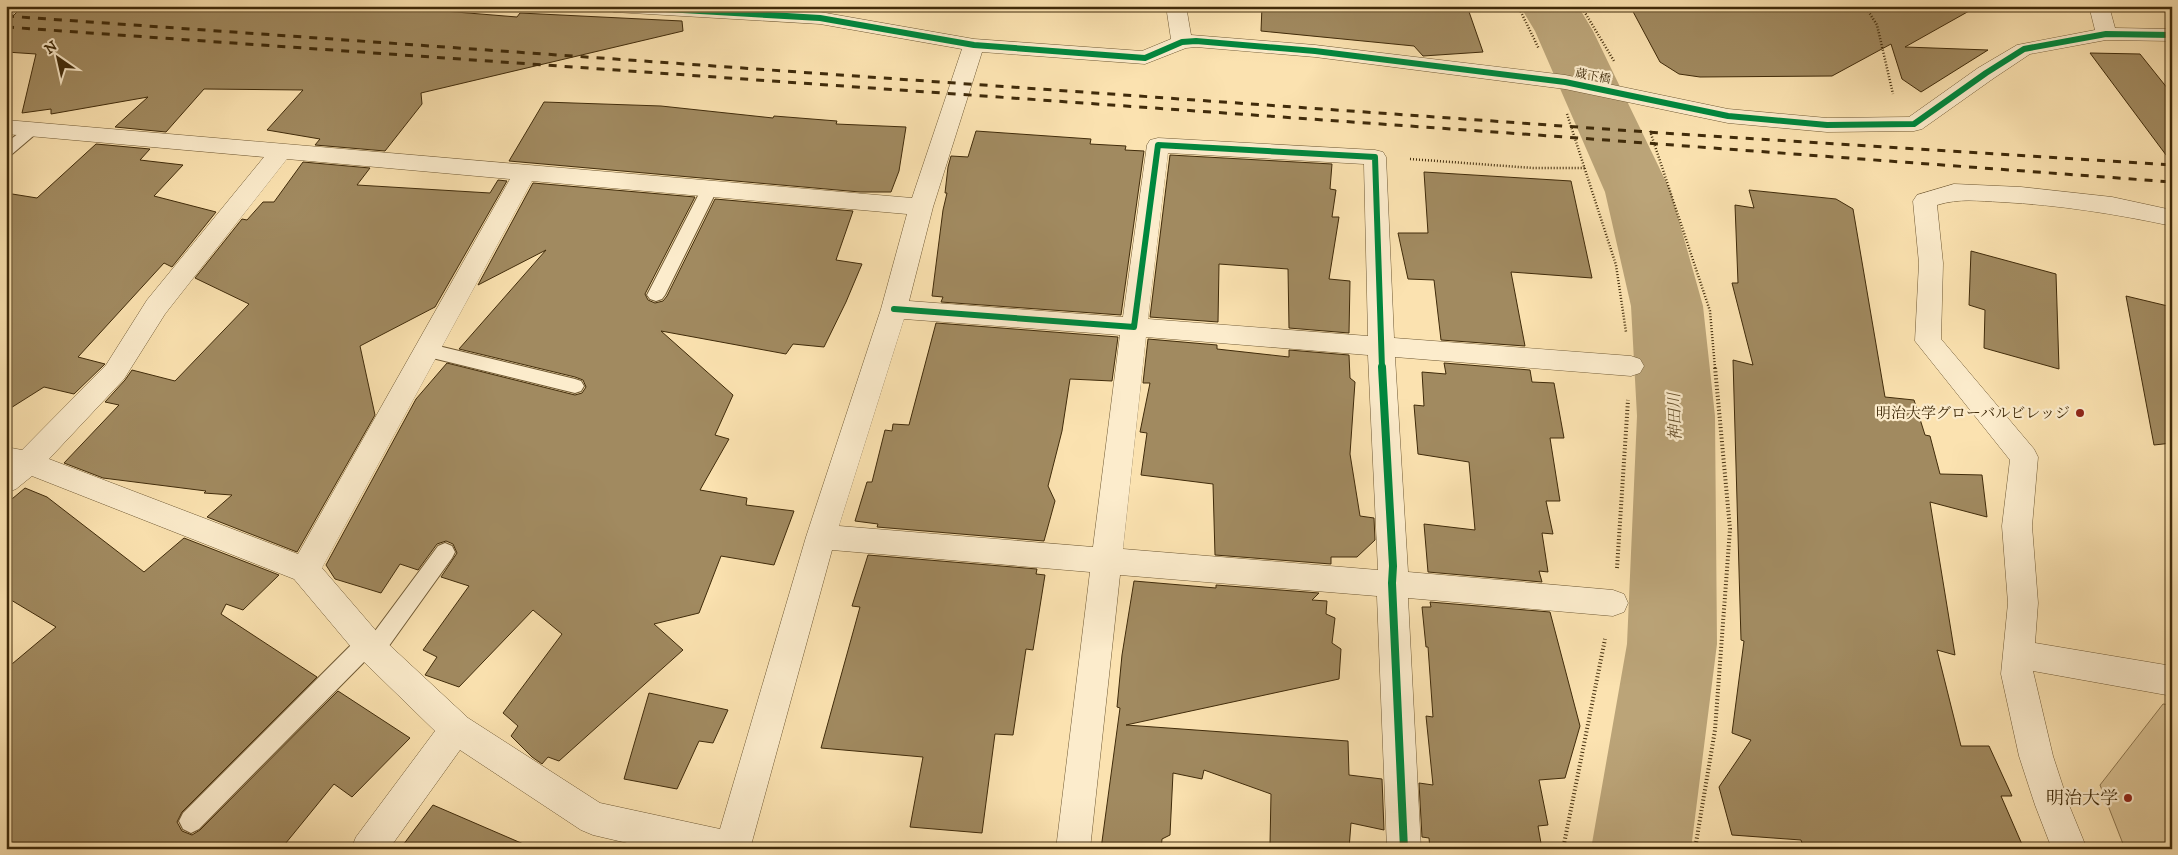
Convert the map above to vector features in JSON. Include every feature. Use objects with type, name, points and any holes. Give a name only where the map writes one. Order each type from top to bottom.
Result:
[{"type":"street","points":[[6,10],[11,6]]},
{"type":"street","points":[[614,6],[820,18],[974,45],[1145,58],[1182,42],[1176,6]]},
{"type":"street","points":[[2099,6],[2106,34]]},
{"type":"street","name":"蔵下橋","points":[[1182,42],[1196,41],[1315,51],[1565,82],[1728,116],[1827,125],[1914,124],[1986,72],[2024,50],[2106,34],[2172,35]]},
{"type":"street","points":[[282,150],[156,307],[115,372],[13,467],[304,570],[371,646],[456,729],[593,818],[731,849],[821,537],[894,309],[922,207],[974,45]]},
{"type":"street","points":[[6,126],[922,207]]},
{"type":"street","points":[[1073,849],[1134,327],[1158,145],[1375,157],[1381,345],[1393,566],[1392,583],[1404,849]]},
{"type":"street","points":[[304,570],[524,172]]},
{"type":"street","points":[[2070,849],[2052,805],[2036,756],[2017,674],[2023,604],[2017,526],[2024,457],[1928,341],[1931,264],[1925,201],[1954,192],[2021,195],[2112,205],[2172,218]]},
{"type":"street","points":[[894,309],[1381,345],[1631,366]]},
{"type":"street","points":[[821,537],[1107,562],[1392,583],[1612,603]]},
{"type":"street","points":[[2019,654],[2172,681]]},
{"type":"street","points":[[368,849],[456,729]]},
{"type":"lane","points":[[6,151],[33,129]]},
{"type":"lane","points":[[656,295],[710,188]]},
{"type":"lane","points":[[426,350],[575,386]]},
{"type":"lane","points":[[191,821],[371,646],[445,552]]},
{"type":"path","points":[[1518,6],[1542,55]]},
{"type":"path","points":[[1581,6],[1614,61]]},
{"type":"path","points":[[1865,6],[1877,25],[1900,124]]},
{"type":"path","points":[[1563,849],[1616,580],[1631,366],[1616,265],[1570,121]]},
{"type":"path","points":[[1649,126],[1710,311],[1730,529],[1716,730],[1695,849]]},
{"type":"path","points":[[1375,157],[1533,168],[1585,168]]},
{"type":"shaded area","points":[[2163,704],[2172,705],[2172,849],[2125,849],[2100,785]]},
{"type":"building","points":[[23,6],[421,6],[419,9],[517,17],[520,13],[682,21],[683,31],[421,93],[422,104],[385,151],[315,145],[320,139],[267,130],[303,90],[204,89],[166,132],[115,127],[148,97],[51,114],[51,109],[22,113],[36,54],[6,52],[6,18],[14,15]]},
{"type":"building","points":[[1262,6],[1467,6],[1483,52],[1423,56],[1414,46],[1261,31]]},
{"type":"building","points":[[1630,6],[1978,6],[1905,47],[1988,50],[1921,92],[1902,79],[1891,44],[1832,76],[1700,77],[1679,74],[1660,62]]},
{"type":"building","points":[[2090,53],[2140,54],[2172,94],[2172,163]]},
{"type":"building","points":[[544,102],[661,106],[773,118],[774,116],[837,121],[836,124],[906,127],[899,171],[891,192],[860,192],[509,161]]},
{"type":"building","points":[[976,131],[1091,139],[1090,144],[1126,146],[1125,150],[1144,151],[1121,315],[941,302],[943,297],[932,296],[943,210],[947,193],[945,193],[948,167],[951,156],[968,157]]},
{"type":"building","points":[[96,144],[150,149],[140,160],[183,165],[154,196],[216,212],[172,267],[164,263],[78,357],[105,364],[74,394],[44,387],[6,411],[6,193],[37,198]]},
{"type":"building","points":[[1170,155],[1332,164],[1330,189],[1336,190],[1332,217],[1339,217],[1329,279],[1350,281],[1349,333],[1289,328],[1288,269],[1219,264],[1218,322],[1150,317]]},
{"type":"building","points":[[303,162],[370,168],[357,185],[490,193],[498,180],[507,181],[435,307],[360,346],[375,415],[297,552],[207,517],[232,495],[204,493],[206,491],[103,478],[64,463],[119,405],[105,402],[132,370],[175,381],[249,304],[195,278],[242,219],[247,220],[263,202],[274,202]]},
{"type":"building","points":[[1424,172],[1571,181],[1592,278],[1511,272],[1525,346],[1441,340],[1434,280],[1408,279],[1398,233],[1428,233]]},
{"type":"building","points":[[533,183],[695,197],[645,294],[648,300],[655,303],[663,301],[667,296],[715,199],[853,211],[836,260],[862,264],[824,347],[793,344],[786,354],[661,331],[733,395],[715,435],[729,439],[700,490],[747,498],[746,505],[794,511],[774,565],[721,556],[699,613],[654,624],[683,650],[559,761],[548,757],[542,764],[532,757],[511,736],[518,726],[503,713],[562,634],[533,610],[459,687],[425,675],[437,657],[423,650],[469,586],[441,577],[457,553],[453,544],[446,541],[437,544],[418,570],[400,564],[381,593],[335,579],[326,565],[416,399],[447,363],[575,395],[582,393],[586,387],[583,380],[575,377],[459,349],[546,250],[478,285]]},
{"type":"building","points":[[1749,190],[1836,199],[1853,209],[1885,397],[1914,400],[1925,435],[1930,436],[1940,474],[1982,475],[1987,517],[1930,502],[1955,655],[1937,650],[1961,746],[1989,746],[2012,796],[2001,796],[2024,849],[1804,849],[1801,840],[1732,835],[1719,787],[1751,740],[1732,733],[1744,641],[1741,640],[1733,360],[1753,365],[1732,283],[1738,283],[1735,205],[1754,208]]},
{"type":"building","points":[[1971,251],[2056,274],[2059,369],[1984,348],[1985,310],[1969,305]]},
{"type":"building","points":[[2126,296],[2172,307],[2172,443],[2154,445]]},
{"type":"building","points":[[936,323],[1118,337],[1112,381],[1070,379],[1062,431],[1048,486],[1055,501],[1044,541],[877,527],[878,524],[855,521],[867,482],[872,482],[885,430],[892,431],[893,424],[909,425]]},
{"type":"building","points":[[1148,339],[1217,345],[1217,349],[1289,357],[1289,350],[1349,355],[1350,378],[1355,382],[1350,454],[1360,516],[1374,518],[1375,540],[1357,557],[1331,557],[1331,564],[1215,555],[1213,484],[1141,475],[1147,433],[1140,432],[1150,383],[1143,383]]},
{"type":"building","points":[[1444,363],[1530,370],[1532,382],[1554,383],[1564,438],[1550,438],[1560,501],[1546,501],[1553,534],[1542,533],[1548,572],[1539,571],[1542,582],[1428,572],[1424,524],[1475,530],[1469,462],[1418,454],[1414,405],[1424,406],[1422,372],[1446,374]]},
{"type":"building","points":[[25,488],[47,497],[144,572],[184,538],[279,575],[243,610],[226,604],[221,614],[317,677],[182,812],[177,822],[182,831],[192,835],[200,830],[338,691],[410,738],[352,797],[334,784],[281,849],[6,849],[6,669],[56,627],[6,597],[6,504]]},
{"type":"building","points":[[868,555],[1037,569],[1036,574],[1045,575],[1033,650],[1026,649],[1013,735],[995,734],[982,833],[910,827],[923,757],[821,748],[860,607],[852,606]]},
{"type":"building","points":[[1134,581],[1216,588],[1216,585],[1319,593],[1312,600],[1327,601],[1326,614],[1335,618],[1332,643],[1341,649],[1339,679],[1126,725],[1348,741],[1349,775],[1382,779],[1384,830],[1351,823],[1349,849],[1307,849],[1270,844],[1271,794],[1204,770],[1202,779],[1173,773],[1170,835],[1162,839],[1161,849],[1101,849],[1120,708],[1117,707],[1122,655]]},
{"type":"building","points":[[1430,602],[1550,612],[1580,726],[1565,778],[1539,780],[1548,825],[1538,826],[1542,849],[1430,849],[1429,838],[1422,837],[1419,783],[1433,785],[1426,716],[1433,717],[1428,647],[1426,647],[1422,607],[1431,607]]},
{"type":"building","points":[[649,693],[728,710],[713,743],[699,741],[677,789],[624,779]]},
{"type":"building","points":[[433,805],[535,849],[400,849]]},
{"type":"waterway","name":"神田川","points":[[1549,6],[1564,31],[1638,192],[1667,306],[1676,416],[1672,644],[1641,849]]},
{"type":"railway","points":[[6,16],[1662,133],[2172,165]]},
{"type":"railway","points":[[6,27],[1551,136],[2172,182]]},
{"type":"cycle path","points":[[614,6],[820,18],[974,45],[1145,58],[1182,42],[1196,41],[1315,51],[1565,82],[1728,116],[1827,125],[1914,124],[1986,73],[2024,49],[2106,34],[2172,35]]},
{"type":"cycle path","points":[[894,309],[1134,327],[1158,145],[1375,157],[1381,345],[1393,566],[1392,583],[1404,849]]},
{"type":"place","name":"明治大学グローバルビレッジ","points":[[2080,413]]},
{"type":"place","name":"明治大学","points":[[2128,798]]}]
